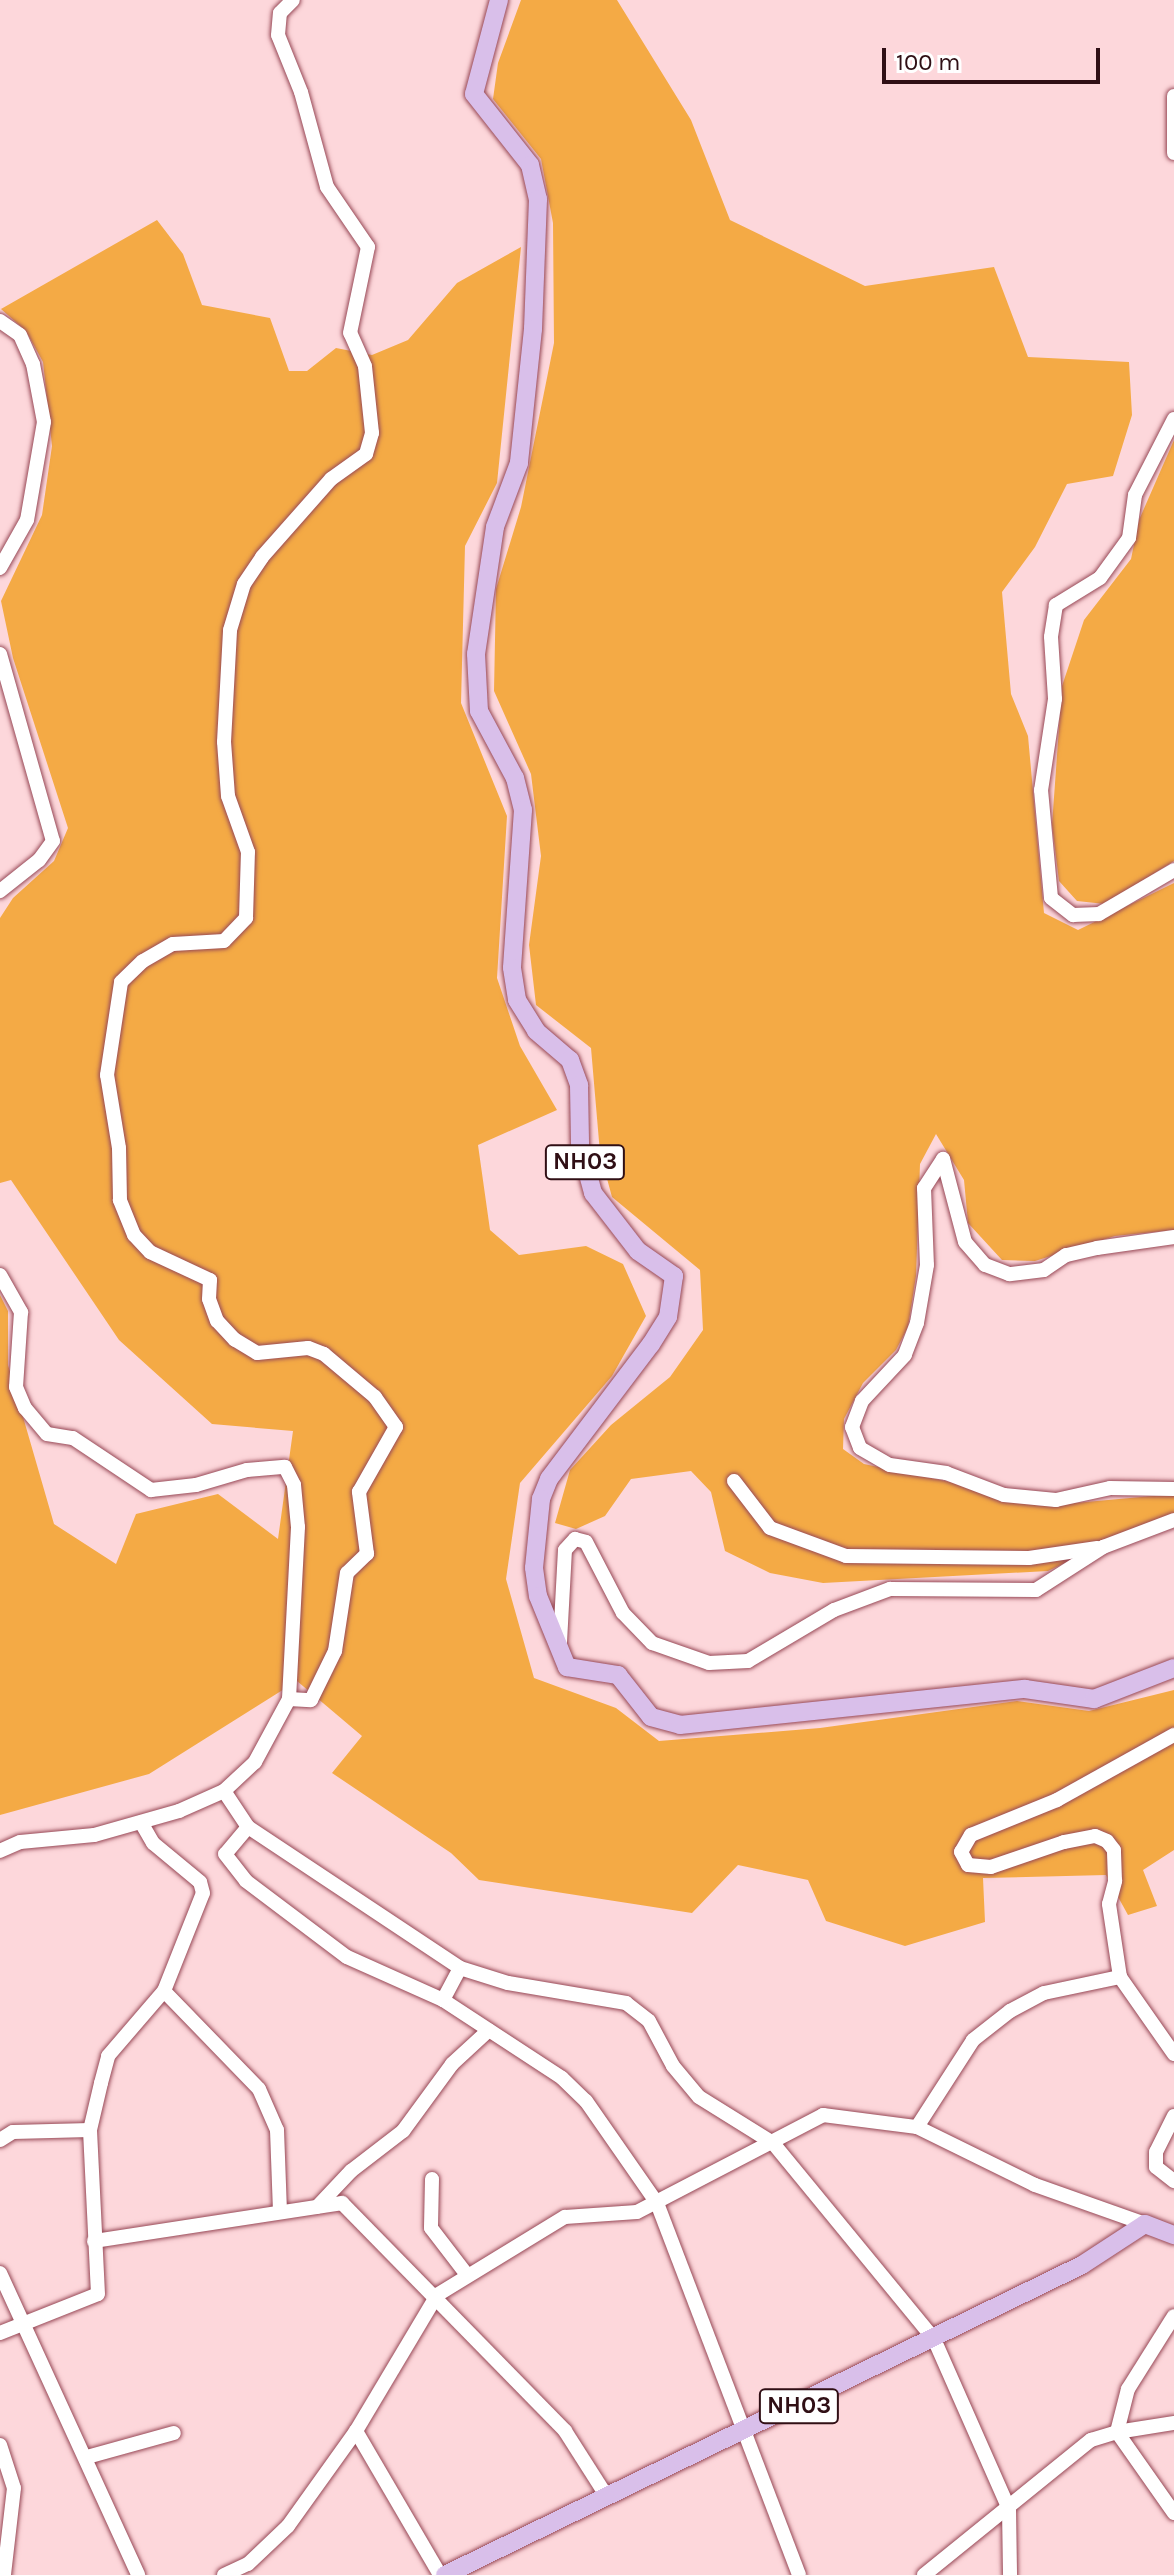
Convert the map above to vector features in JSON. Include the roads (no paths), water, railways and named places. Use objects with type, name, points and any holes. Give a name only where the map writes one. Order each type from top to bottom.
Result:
[{"type":"main road","name":"NH03","points":[[499,0],[474,94],[530,165],[538,199],[533,329],[519,463],[495,527],[476,654],[479,711],[515,778],[523,810],[512,968],[517,1000],[536,1031],[570,1060],[579,1085],[580,1145],[593,1193],[638,1251],[674,1276],[668,1317],[549,1479],[541,1499],[534,1568],[538,1596],[560,1642],[567,1667],[618,1675],[651,1717],[680,1725],[1025,1689],[1094,1699],[1174,1668]]},
{"type":"main road","name":"NH03","points":[[443,2575],[1082,2265],[1145,2224]]},
{"type":"main road","points":[[1145,2224],[1174,2235]]},
{"type":"street","points":[[289,1699],[311,1700],[335,1651],[347,1573],[367,1554],[359,1492],[396,1427],[375,1397],[324,1354],[308,1348],[257,1353],[235,1340],[217,1321],[209,1299],[210,1280],[150,1252],[134,1235],[120,1200],[119,1148],[107,1075],[121,982],[143,961],[173,944],[224,941],[246,918],[248,852],[228,796],[224,742],[230,630],[244,584],[262,557],[331,479],[366,454],[372,433],[365,366],[350,333],[368,247],[327,187],[301,92],[278,35],[280,13],[293,0]]},
{"type":"street","points":[[1174,96],[1174,153]]},
{"type":"street","points":[[0,321],[20,335],[33,364],[44,422],[27,520],[0,568]]},
{"type":"street","points":[[1174,419],[1135,495],[1129,538],[1100,578],[1056,605],[1051,637],[1055,699],[1041,790],[1051,898],[1073,915],[1099,914],[1174,870]]},
{"type":"street","points":[[0,654],[53,841],[39,860],[0,891]]},
{"type":"street","points":[[1174,1237],[1097,1248],[1066,1255],[1044,1270],[1009,1274],[985,1265],[965,1242],[943,1159],[924,1188],[927,1265],[917,1323],[905,1355],[862,1401],[852,1427],[860,1448],[890,1465],[946,1473],[1004,1495],[1056,1500],[1110,1488],[1174,1489]]},
{"type":"street","points":[[0,1275],[21,1312],[16,1387],[25,1408],[47,1434],[73,1438],[151,1490],[196,1485],[247,1470],[285,1467],[294,1485],[298,1527],[289,1699],[255,1762],[224,1791],[141,1822],[49,1843],[20,1842],[0,1851]]},
{"type":"street","points":[[734,1481],[770,1528],[846,1556],[1029,1558],[1103,1547]]},
{"type":"street","points":[[560,1642],[565,1550],[575,1539],[586,1542],[623,1613],[652,1643],[709,1663],[748,1661],[834,1610],[890,1589],[1036,1590],[1103,1547],[1174,1520]]},
{"type":"street","points":[[1174,1735],[1057,1800],[971,1835],[961,1852],[968,1865],[991,1867],[1064,1842],[1095,1836],[1107,1841],[1115,1861],[1109,1904],[1120,1977],[1174,2054]]},
{"type":"street","points":[[224,1791],[248,1827],[460,1968],[508,1983],[626,2003],[649,2021],[673,2066],[699,2097],[773,2143],[934,2339],[1009,2509],[1010,2575]]},
{"type":"street","points":[[0,2333],[24,2320],[98,2294],[90,2130],[108,2056],[164,1991],[203,1893],[200,1882],[153,1843],[141,1822]]},
{"type":"street","points":[[248,1827],[225,1854],[246,1881],[347,1957],[443,2000],[562,2078],[586,2101],[657,2203],[799,2575]]},
{"type":"street","points":[[443,2000],[460,1968]]},
{"type":"street","points":[[917,2127],[973,2040],[1010,2011],[1044,1993],[1120,1977]]},
{"type":"street","points":[[164,1991],[259,2089],[277,2130],[280,2211]]},
{"type":"street","points":[[317,2207],[351,2171],[403,2131],[452,2064],[489,2030]]},
{"type":"street","points":[[224,2575],[248,2564],[288,2526],[356,2431],[437,2295],[565,2217],[637,2212],[823,2115],[917,2127],[1035,2185],[1145,2224]]},
{"type":"street","points":[[1174,2116],[1156,2152],[1156,2167],[1174,2181]]},
{"type":"street","points":[[0,2140],[13,2132],[90,2130]]},
{"type":"street","points":[[432,2179],[431,2228],[467,2275]]},
{"type":"street","points":[[94,2241],[342,2203],[437,2295],[565,2431],[606,2495]]},
{"type":"street","points":[[0,2273],[87,2457],[138,2575]]},
{"type":"street","points":[[1174,2316],[1128,2389],[1117,2432],[1174,2513]]},
{"type":"street","points":[[924,2575],[1091,2440],[1117,2432],[1174,2423]]},
{"type":"street","points":[[356,2431],[443,2575]]},
{"type":"street","points":[[87,2457],[174,2433]]},
{"type":"street","points":[[0,2445],[14,2488],[12,2539],[4,2575]]}]
